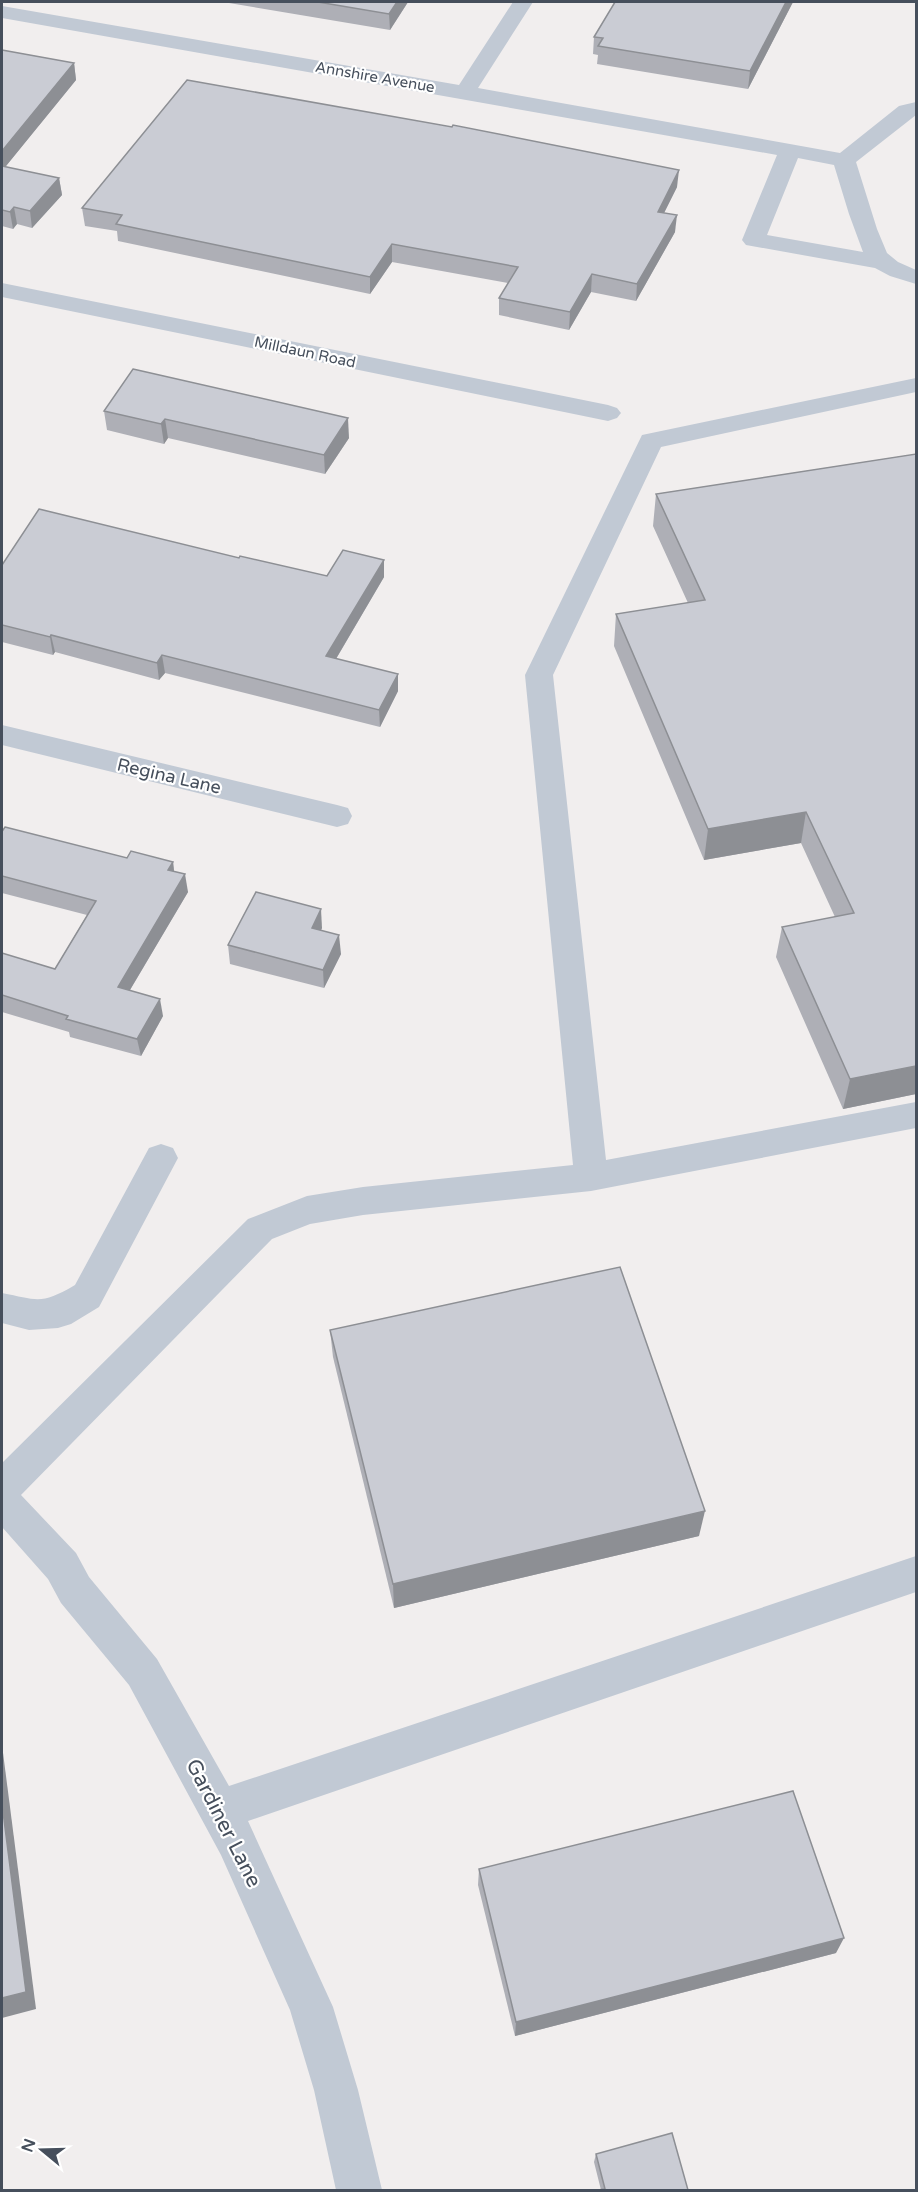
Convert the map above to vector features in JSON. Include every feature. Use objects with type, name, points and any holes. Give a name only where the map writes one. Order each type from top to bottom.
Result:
[{"type":"street","points":[[465,92],[523,2]]},
{"type":"street","name":"Annshire Avenue","points":[[2,12],[844,160]]},
{"type":"street","points":[[882,262],[873,248],[844,160],[907,111],[916,108]]},
{"type":"street","points":[[790,151],[754,240],[882,262],[902,273],[916,276]]},
{"type":"street","name":"Milldaun Road","points":[[2,290],[608,414]]},
{"type":"street","points":[[591,1177],[539,675],[651,441],[916,385]]},
{"type":"street","name":"Regina Lane","points":[[2,735],[337,816]]},
{"type":"street","points":[[2,1488],[260,1229],[307,1210],[363,1201],[591,1177],[916,1115]]},
{"type":"street","points":[[2,1308],[29,1314],[58,1313],[87,1296],[161,1158]]},
{"type":"street","name":"Gardiner Lane","points":[[2,1500],[62,1566],[75,1590],[143,1672],[236,1840],[311,2007],[336,2090],[359,2190]]},
{"type":"street","points":[[220,1810],[916,1574]]},
{"type":"building","points":[[318,2],[397,2],[389,14]]},
{"type":"building","points":[[615,2],[786,2],[750,71],[598,46],[603,38],[594,37]]},
{"type":"building","points":[[2,50],[74,63],[2,151]]},
{"type":"building","points":[[187,80],[452,127],[453,125],[679,170],[658,212],[677,215],[637,284],[592,274],[570,312],[499,298],[518,267],[392,244],[370,277],[116,224],[122,215],[82,208]]},
{"type":"building","points":[[2,166],[59,178],[30,211],[14,207],[10,212],[2,210]]},
{"type":"building","points":[[133,369],[348,418],[324,455],[165,419],[161,424],[104,411]]},
{"type":"building","points":[[916,454],[916,1066],[850,1079],[782,927],[854,913],[806,812],[708,829],[616,614],[705,600],[656,494]]},
{"type":"building","points":[[39,509],[239,558],[240,556],[327,576],[343,550],[384,560],[326,656],[398,674],[379,710],[162,655],[157,663],[51,635],[50,637],[2,625],[2,565]]},
{"type":"building","points":[[5,827],[127,858],[131,851],[173,862],[168,870],[185,874],[118,987],[160,999],[137,1039],[66,1019],[68,1016],[2,995],[2,953],[55,969],[96,901],[2,876],[2,829]]},
{"type":"building","points":[[256,892],[321,909],[312,928],[339,935],[323,970],[228,945]]},
{"type":"building","points":[[620,1267],[705,1511],[393,1584],[330,1330]]},
{"type":"building","points":[[793,1791],[844,1938],[516,2022],[479,1869]]},
{"type":"building","points":[[2,1804],[26,1992],[2,1998]]},
{"type":"building","points":[[672,2133],[688,2190],[598,2190],[605,2189],[596,2154]]}]
